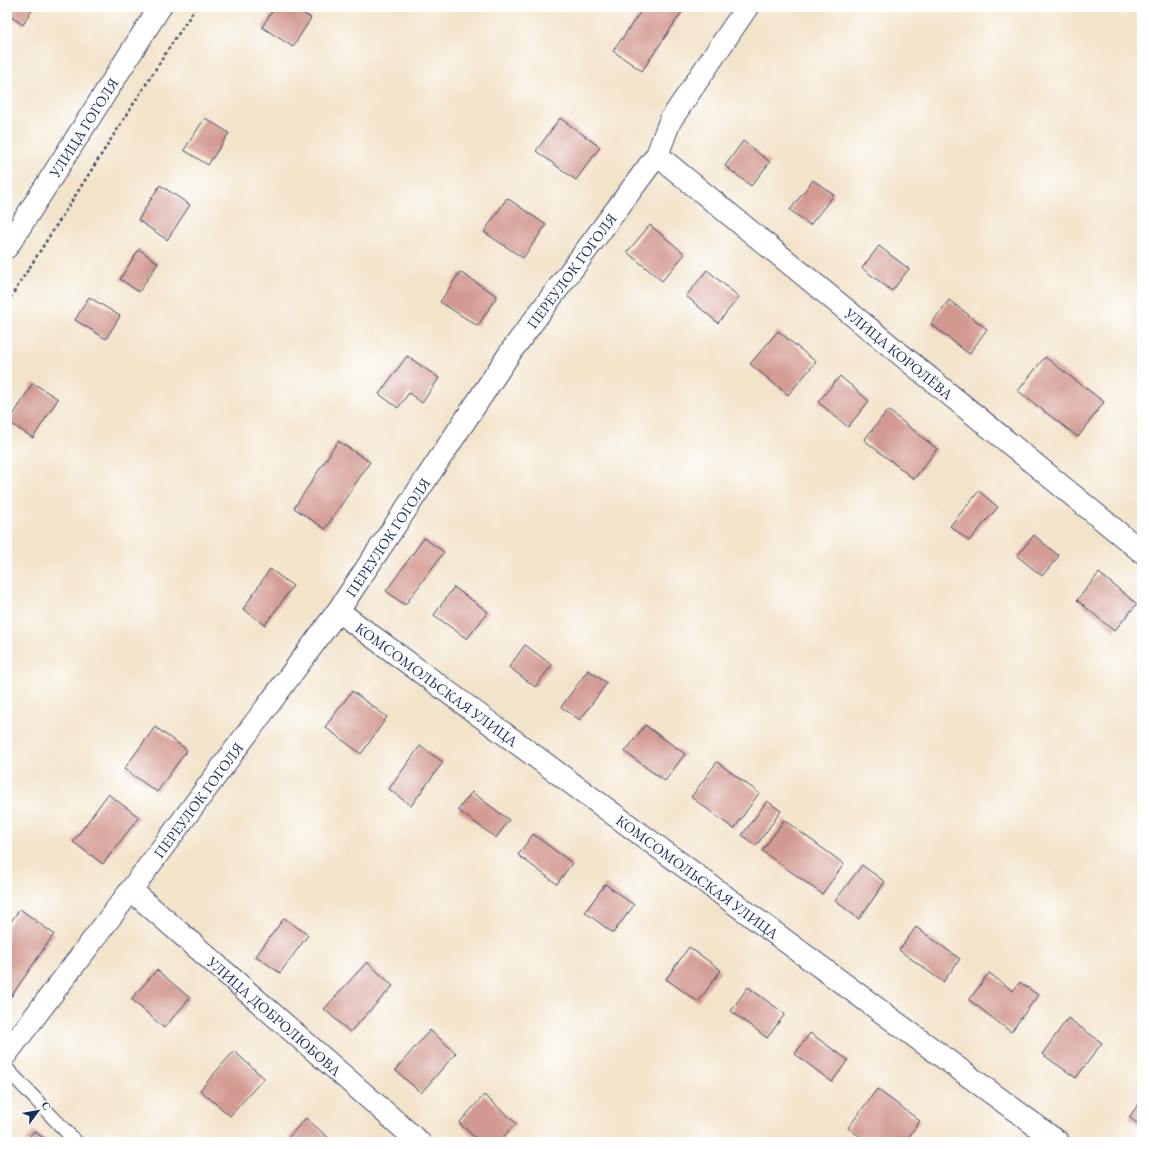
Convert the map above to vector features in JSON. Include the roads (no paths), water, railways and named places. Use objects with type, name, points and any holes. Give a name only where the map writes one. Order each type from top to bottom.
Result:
[{"type":"street","name":"УЛИЦА ГОГОЛЯ","points":[[7,247],[160,7]]},
{"type":"street","name":"ПЕРЕУЛОК ГОГОЛЯ","points":[[7,1053],[131,890],[338,611],[512,350],[657,155],[670,121],[747,7]]},
{"type":"street","name":"УЛИЦА КОРОЛЁВА","points":[[657,155],[1142,552]]},
{"type":"street","name":"КОМСОМОЛЬСКАЯ УЛИЦА","points":[[338,611],[1058,1142]]},
{"type":"street","name":"УЛИЦА ДОБРОЛЮБОВА","points":[[131,890],[419,1142]]},
{"type":"lane","points":[[7,1069],[76,1142]]}]
